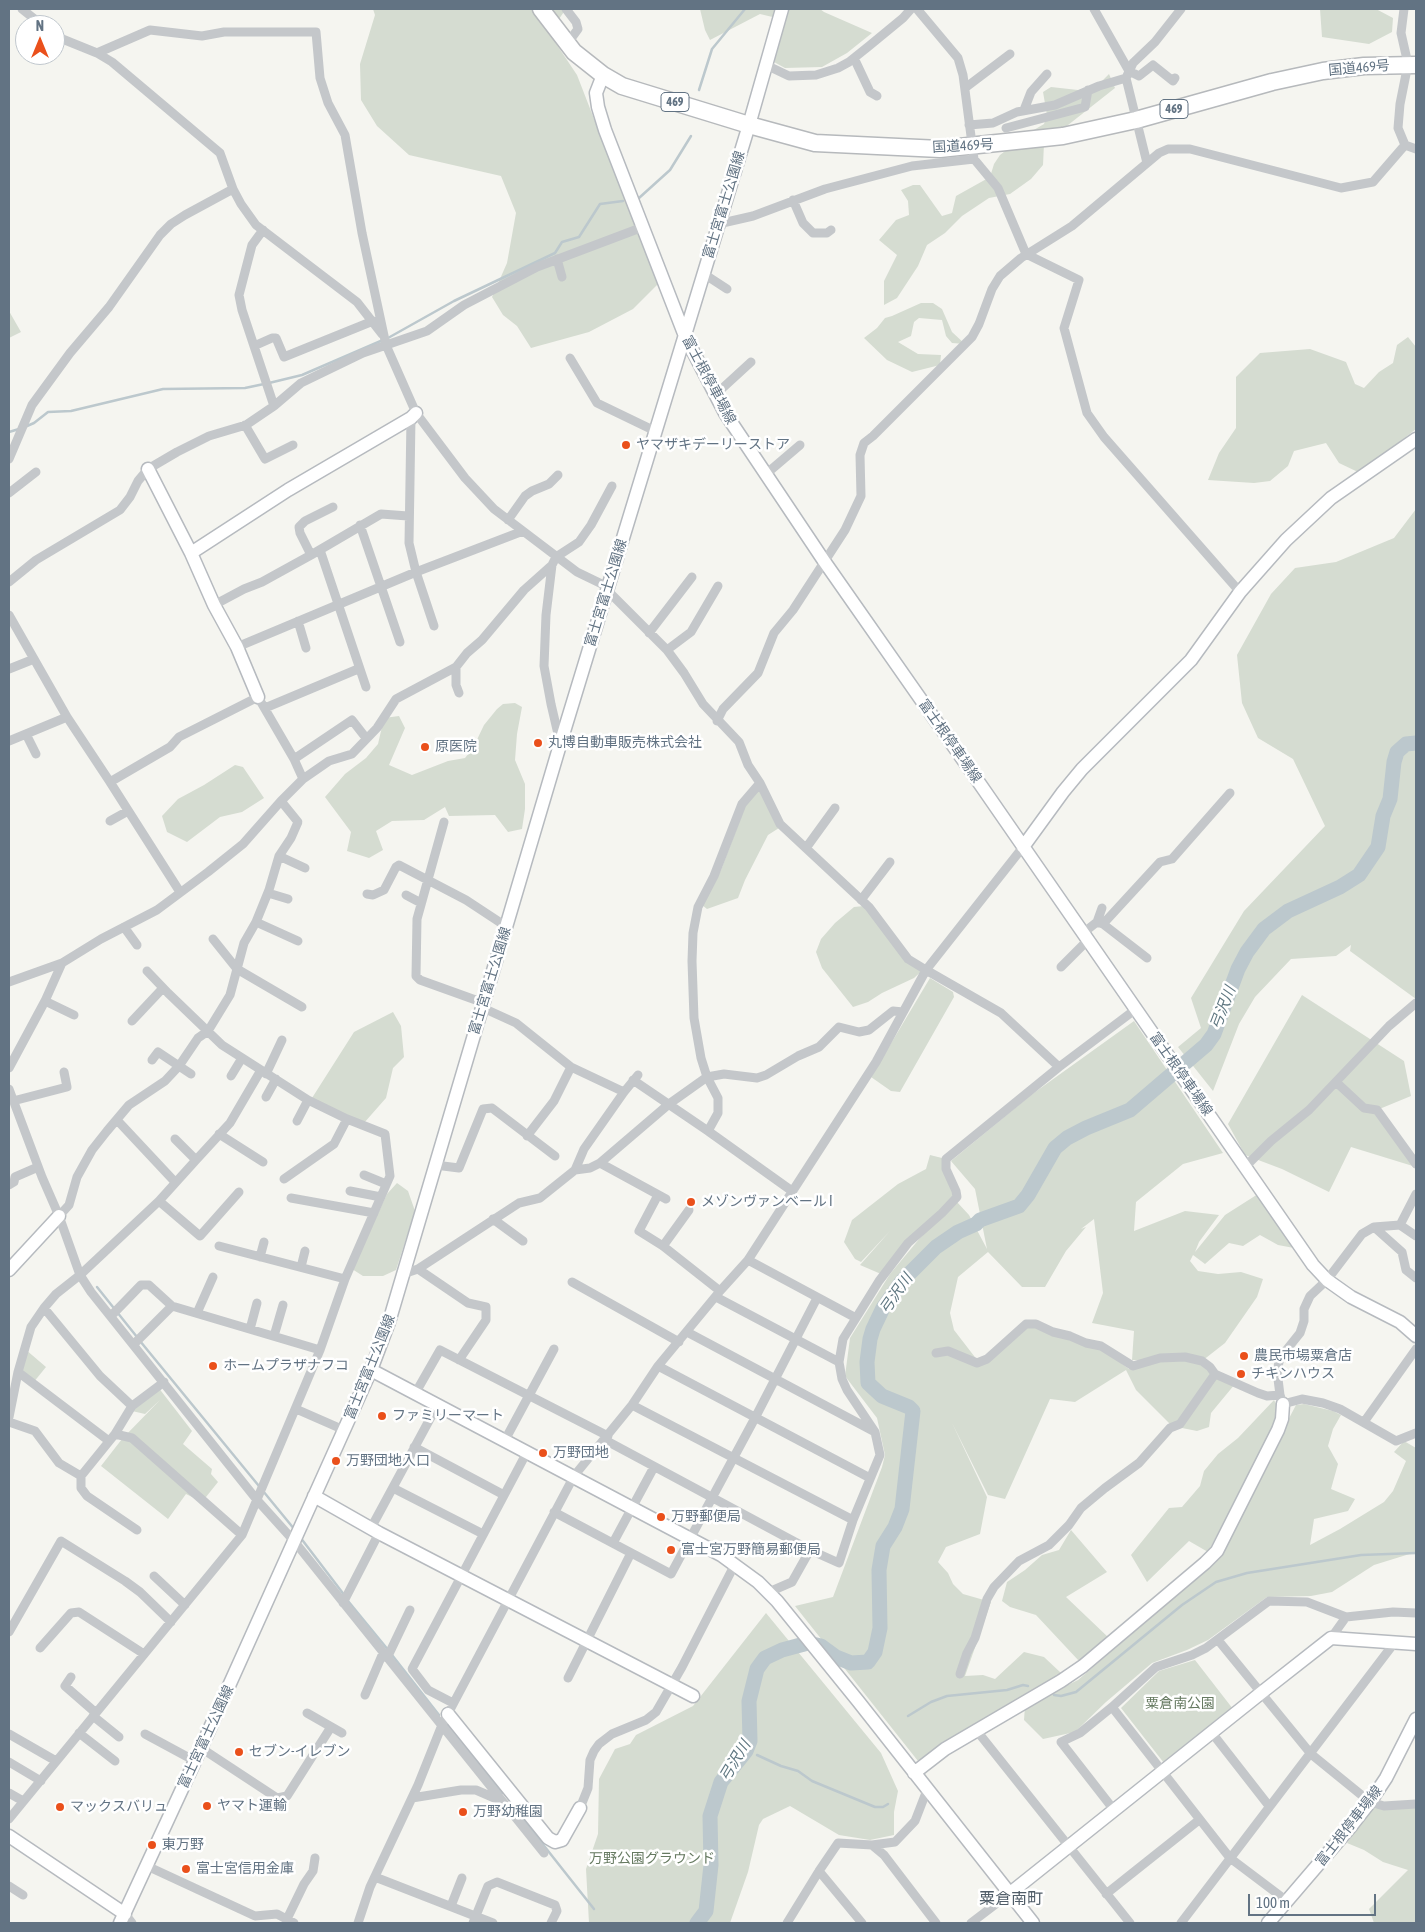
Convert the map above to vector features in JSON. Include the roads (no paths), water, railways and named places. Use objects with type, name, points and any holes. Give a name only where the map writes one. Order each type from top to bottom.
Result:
[{"type":"highway","name":"国道469号","points":[[541,9],[567,44],[581,58],[603,75],[622,86],[815,143],[940,149],[973,153],[1136,120],[1272,82],[1324,71],[1364,66],[1412,65]]},
{"type":"street","points":[[566,9],[576,22],[578,29],[567,44]]},
{"type":"street","name":"富士宮富士公園線","points":[[125,1920],[147,1866],[371,1370],[389,1322],[562,738],[749,125],[782,9]]},
{"type":"street","points":[[766,65],[789,76],[816,75],[838,68],[854,58],[903,18],[911,9]]},
{"type":"street","points":[[917,9],[958,58],[973,153],[998,188],[1026,254],[1079,280],[1064,328],[1087,413],[1104,437],[1240,592]]},
{"type":"street","points":[[1094,9],[1127,74],[1147,163]]},
{"type":"street","points":[[969,125],[993,123],[1017,112],[1055,105],[1127,74],[1181,9]]},
{"type":"street","points":[[1404,9],[1401,33],[1412,65],[1400,104],[1398,128],[1405,145],[1416,149]]},
{"type":"street","points":[[97,53],[150,30],[202,36],[224,32],[316,32],[320,78],[328,103],[345,135],[362,233],[385,340],[414,416],[465,478],[494,509],[523,531],[554,561],[608,589],[667,650],[703,704],[738,742],[780,824],[869,907],[908,958],[1001,1013],[1059,1067]]},
{"type":"street","points":[[65,40],[97,53],[112,62],[220,153],[233,189],[256,225],[357,302],[385,340]]},
{"type":"street","points":[[964,88],[1010,54]]},
{"type":"street","points":[[854,58],[870,92],[878,96]]},
{"type":"street","points":[[1127,74],[1139,76],[1153,65],[1173,81],[1175,78]]},
{"type":"street","points":[[1024,110],[1031,92],[1047,74]]},
{"type":"street","name":"富士根停車場線","points":[[603,75],[596,93],[605,130],[685,336],[725,413],[824,561],[1313,1265],[1327,1280],[1351,1297],[1400,1322],[1416,1336]]},
{"type":"street","points":[[1006,128],[1086,107],[1088,90]]},
{"type":"street","points":[[717,721],[723,709],[758,673],[774,633],[793,610],[845,530],[861,496],[860,455],[864,443],[874,436],[972,337],[992,289],[1000,276],[1026,254],[1072,226],[1159,153],[1168,149],[1186,148],[1341,188],[1373,182],[1405,145]]},
{"type":"street","points":[[718,224],[753,216],[825,189],[912,166],[973,153]]},
{"type":"street","points":[[9,459],[32,405],[70,353],[109,307],[160,235],[171,224],[185,215],[233,189]]},
{"type":"street","points":[[793,200],[803,223],[813,233],[827,233],[831,230]]},
{"type":"street","points":[[9,582],[36,560],[120,510],[148,469],[209,436],[245,425],[274,406],[301,383],[385,340],[427,331],[464,305],[557,259],[643,227]]},
{"type":"street","points":[[263,230],[252,245],[239,295],[242,310],[274,406]]},
{"type":"street","points":[[557,259],[562,277]]},
{"type":"street","points":[[704,274],[727,289]]},
{"type":"street","points":[[254,346],[276,338],[284,357],[372,321]]},
{"type":"street","points":[[570,358],[597,403],[655,431]]},
{"type":"street","points":[[715,395],[751,362]]},
{"type":"street","points":[[414,416],[408,516],[409,542],[416,572],[434,626]]},
{"type":"street","points":[[191,553],[288,490],[414,416]]},
{"type":"street","points":[[245,425],[265,459],[294,445]]},
{"type":"street","points":[[358,1923],[370,1887],[427,1766],[450,1708],[574,1476],[632,1404],[658,1366],[748,1260],[876,1062],[926,970],[1023,847],[1063,792],[1082,770],[1191,660],[1240,592],[1286,540],[1331,498],[1416,439]]},
{"type":"street","points":[[766,474],[800,445]]},
{"type":"street","points":[[148,469],[191,553],[214,605],[237,647],[262,702],[303,779]]},
{"type":"street","points":[[9,493],[36,472]]},
{"type":"street","points":[[508,520],[525,496],[549,484],[558,475]]},
{"type":"street","points":[[9,982],[62,963],[101,938],[157,910],[243,844],[303,779],[329,761],[352,754],[377,728],[396,699],[456,667],[467,652],[482,640],[524,590],[554,561],[579,542],[591,525],[612,486]]},
{"type":"street","points":[[311,556],[299,527],[304,521],[333,507]]},
{"type":"street","points":[[214,605],[244,588],[262,582],[311,556],[381,514],[408,516]]},
{"type":"street","points":[[360,525],[400,642]]},
{"type":"street","points":[[237,647],[416,572],[523,531]]},
{"type":"street","points":[[320,550],[358,669],[366,687]]},
{"type":"street","points":[[554,561],[546,615],[544,666],[558,734],[562,738]]},
{"type":"street","points":[[649,633],[692,578]]},
{"type":"street","points":[[667,650],[691,632],[718,586]]},
{"type":"street","points":[[9,615],[67,717],[180,892]]},
{"type":"street","points":[[298,621],[306,648]]},
{"type":"street","points":[[9,669],[34,659]]},
{"type":"street","points":[[456,667],[456,685],[459,692]]},
{"type":"street","points":[[110,782],[170,747],[179,737],[262,702],[358,669]]},
{"type":"street","points":[[9,741],[67,717]]},
{"type":"street","points":[[294,759],[352,720],[366,738]]},
{"type":"street","points":[[26,734],[36,754]]},
{"type":"street","points":[[708,1131],[718,1113],[718,1098],[701,1058],[694,1018],[693,933],[698,907],[714,876],[742,804],[760,783]]},
{"type":"street","points":[[1061,967],[1086,937],[1160,862],[1172,859],[1230,793]]},
{"type":"street","points":[[12,1262],[69,1205],[77,1177],[92,1150],[129,1106],[165,1081],[179,1066],[198,1038],[208,1031],[230,995],[244,943],[256,922],[268,893],[279,856],[291,838],[298,822],[281,801]]},
{"type":"street","points":[[806,848],[835,808]]},
{"type":"street","points":[[110,821],[128,811]]},
{"type":"street","points":[[444,822],[417,919],[416,976],[420,980],[483,1005],[516,1023],[571,1067],[624,1092]]},
{"type":"street","points":[[279,856],[305,868]]},
{"type":"street","points":[[861,900],[890,862]]},
{"type":"street","points":[[367,894],[374,895],[384,890],[396,867],[399,865],[475,906],[506,927]]},
{"type":"street","points":[[268,893],[288,900]]},
{"type":"street","points":[[406,895],[421,903]]},
{"type":"street","points":[[1100,923],[1102,908]]},
{"type":"street","points":[[256,922],[298,941]]},
{"type":"street","points":[[1100,923],[1147,958]]},
{"type":"street","points":[[124,927],[137,945]]},
{"type":"street","points":[[213,939],[237,969],[302,1007]]},
{"type":"street","points":[[9,1068],[62,963]]},
{"type":"street","points":[[9,1819],[242,1535],[320,1350],[345,1279],[390,1176],[385,1134],[347,1119],[308,1100],[222,1045],[147,971]]},
{"type":"street","points":[[132,1021],[163,988]]},
{"type":"street","points":[[45,1000],[74,1015]]},
{"type":"street","points":[[1245,1167],[1271,1141],[1309,1110],[1389,1026],[1416,1003]]},
{"type":"street","points":[[416,1392],[440,1350],[606,1438],[654,1467],[810,1550],[839,1563],[853,1520],[880,1455],[875,1432],[847,1390],[842,1378],[839,1362],[843,1339],[879,1281],[908,1243],[957,1197],[946,1169],[946,1158],[1059,1067],[1136,1009]]},
{"type":"street","points":[[575,1170],[590,1168],[600,1163],[669,1104],[708,1077],[724,1074],[757,1078],[766,1075],[819,1046],[839,1026],[859,1032],[869,1030],[893,1011],[903,1012]]},
{"type":"street","points":[[9,1417],[18,1372],[31,1327],[44,1308],[56,1294],[80,1275],[158,1201],[230,1123],[264,1072],[282,1040]]},
{"type":"street","points":[[152,1060],[158,1052],[191,1074]]},
{"type":"street","points":[[231,1076],[242,1058]]},
{"type":"street","points":[[527,1136],[554,1101],[571,1067]]},
{"type":"street","points":[[13,1101],[67,1087],[64,1072]]},
{"type":"street","points":[[403,1274],[418,1269],[519,1203],[540,1198],[575,1170],[584,1149],[636,1078],[669,1104],[792,1191]]},
{"type":"street","points":[[266,1097],[276,1079]]},
{"type":"street","points":[[1336,1082],[1364,1108],[1377,1110],[1416,1164]]},
{"type":"street","points":[[9,1089],[80,1275],[91,1292],[115,1312],[164,1382],[257,1500],[297,1536],[343,1603],[442,1726],[506,1797],[548,1838],[555,1842],[562,1840],[580,1808],[588,1788],[590,1760],[599,1744],[612,1734],[646,1720],[656,1712],[735,1564]]},
{"type":"street","points":[[297,1121],[308,1100]]},
{"type":"street","points":[[435,1164],[459,1168],[483,1109],[492,1108],[555,1156]]},
{"type":"street","points":[[9,1118],[19,1115]]},
{"type":"street","points":[[284,1178],[334,1144],[347,1119]]},
{"type":"street","points":[[117,1120],[175,1182]]},
{"type":"street","points":[[219,1134],[263,1162]]},
{"type":"street","points":[[175,1139],[196,1160]]},
{"type":"street","points":[[600,1163],[666,1199]]},
{"type":"street","points":[[9,1185],[14,1182],[12,1174],[38,1168]]},
{"type":"street","points":[[364,1175],[386,1184]]},
{"type":"street","points":[[350,1191],[381,1197]]},
{"type":"street","points":[[158,1201],[200,1236],[240,1192]]},
{"type":"street","points":[[1400,1225],[1416,1194]]},
{"type":"street","points":[[658,1195],[639,1231],[663,1246],[718,1294],[796,1340],[839,1362]]},
{"type":"street","points":[[291,1198],[374,1213]]},
{"type":"street","points":[[663,1246],[689,1210]]},
{"type":"street","points":[[493,1219],[523,1241]]},
{"type":"street","points":[[914,1773],[945,1749],[1061,1682],[1083,1666],[1217,1551],[1278,1430],[1282,1419],[1277,1371],[1280,1358],[1300,1333],[1304,1321],[1304,1309],[1310,1296],[1327,1280],[1362,1234],[1374,1227],[1400,1225],[1416,1236]]},
{"type":"street","points":[[1374,1227],[1402,1252],[1406,1270],[1416,1278]]},
{"type":"street","points":[[260,1257],[264,1242]]},
{"type":"street","points":[[219,1246],[345,1279]]},
{"type":"street","points":[[301,1267],[304,1251]]},
{"type":"street","points":[[748,1260],[856,1318]]},
{"type":"street","points":[[418,1269],[468,1303],[486,1307],[486,1320],[458,1360]]},
{"type":"street","points":[[197,1313],[213,1278]]},
{"type":"street","points":[[572,1282],[679,1342]]},
{"type":"street","points":[[115,1312],[141,1285],[150,1285],[172,1306],[320,1350]]},
{"type":"street","points":[[554,1512],[671,1574],[817,1298]]},
{"type":"street","points":[[250,1329],[257,1303]]},
{"type":"street","points":[[274,1336],[283,1305]]},
{"type":"street","points":[[136,1342],[172,1306]]},
{"type":"street","points":[[44,1308],[100,1376],[132,1406]]},
{"type":"street","points":[[936,1353],[948,1351],[976,1363],[987,1359],[1026,1324],[1036,1324],[1053,1332],[1101,1346],[1132,1366],[1160,1358],[1185,1357],[1202,1361],[1215,1374],[1258,1394],[1281,1399],[1302,1399],[1340,1409],[1396,1441],[1416,1432]]},
{"type":"street","points":[[688,1332],[875,1432]]},
{"type":"street","points":[[505,1440],[554,1349]]},
{"type":"street","points":[[1364,1422],[1416,1349]]},
{"type":"street","points":[[658,1366],[870,1478]]},
{"type":"street","points":[[371,1370],[721,1554],[735,1564],[773,1597],[1033,1923]]},
{"type":"street","points":[[18,1372],[112,1437],[132,1438],[242,1535]]},
{"type":"street","points":[[960,1674],[967,1653],[975,1638],[987,1598],[994,1587],[1018,1561],[1049,1545],[1069,1525],[1081,1508],[1139,1463],[1170,1428],[1180,1424],[1215,1374]]},
{"type":"street","points":[[138,1530],[87,1496],[81,1488],[81,1476],[112,1437],[132,1406],[164,1382]]},
{"type":"street","points":[[343,1603],[393,1488],[438,1404]]},
{"type":"street","points":[[632,1404],[853,1520]]},
{"type":"street","points":[[296,1409],[344,1430]]},
{"type":"street","points":[[9,1422],[35,1431],[59,1463],[81,1476]]},
{"type":"street","points":[[414,1446],[504,1494]]},
{"type":"street","points":[[527,1452],[412,1669],[428,1690],[450,1708],[544,1853]]},
{"type":"street","points":[[613,1543],[654,1467]]},
{"type":"street","points":[[393,1488],[484,1534]]},
{"type":"street","points":[[314,1496],[375,1531],[693,1696]]},
{"type":"street","points":[[9,1632],[61,1541],[125,1580],[171,1622]]},
{"type":"street","points":[[773,1597],[792,1582],[810,1550]]},
{"type":"street","points":[[568,1678],[631,1553]]},
{"type":"street","points":[[154,1576],[185,1605]]},
{"type":"street","points":[[1114,1810],[1061,1742],[1080,1733],[1112,1707],[1156,1666],[1192,1655],[1218,1640],[1269,1601],[1307,1602],[1346,1617],[1393,1612],[1416,1613]]},
{"type":"street","points":[[365,1695],[385,1655],[392,1650],[410,1610]]},
{"type":"street","points":[[40,1648],[71,1613],[79,1612],[144,1654]]},
{"type":"street","points":[[971,1923],[1331,1638],[1346,1617]]},
{"type":"street","points":[[1331,1638],[1348,1641],[1416,1644]]},
{"type":"street","points":[[1218,1640],[1311,1754],[1370,1802],[1384,1806],[1416,1804]]},
{"type":"street","points":[[1181,1923],[1395,1642]]},
{"type":"street","points":[[72,1677],[65,1686],[119,1737]]},
{"type":"street","points":[[1112,1707],[1230,1858],[1288,1901]]},
{"type":"street","points":[[307,1713],[342,1733]]},
{"type":"street","name":"富士根停車場線","points":[[1268,1923],[1370,1802],[1386,1778],[1416,1720]]},
{"type":"street","points":[[201,1748],[277,1798],[287,1796],[331,1727]]},
{"type":"street","points":[[977,1731],[1068,1848],[1130,1923]]},
{"type":"street","points":[[79,1733],[116,1762]]},
{"type":"street","points":[[1212,1733],[1269,1806]]},
{"type":"street","points":[[9,1734],[56,1761]]},
{"type":"street","points":[[146,1734],[195,1761]]},
{"type":"street","points":[[9,1762],[41,1781]]},
{"type":"street","points":[[412,1798],[461,1790],[476,1790],[506,1797]]},
{"type":"street","points":[[787,1923],[838,1843],[872,1845],[895,1842],[915,1821],[927,1790]]},
{"type":"street","points":[[9,1793],[24,1801]]},
{"type":"street","points":[[1106,1894],[1199,1820]]},
{"type":"street","points":[[9,1836],[125,1920]]},
{"type":"street","points":[[872,1845],[884,1855],[936,1923]]},
{"type":"street","points":[[147,1866],[255,1916],[277,1914],[291,1921],[304,1884],[313,1871],[315,1858]]},
{"type":"street","points":[[819,1871],[862,1923]]},
{"type":"street","points":[[375,1877],[451,1906],[474,1920],[493,1923]]},
{"type":"street","points":[[451,1906],[462,1878]]},
{"type":"street","points":[[474,1920],[488,1886],[497,1882],[555,1905],[557,1911],[551,1923]]},
{"type":"street","points":[[9,1886],[24,1896]]},
{"type":"waterway","points":[[699,90],[712,49],[745,9]]},
{"type":"waterway","points":[[639,198],[670,170],[691,136]]},
{"type":"waterway","points":[[388,338],[454,301],[555,253],[562,242],[579,237],[600,204],[623,201]]},
{"type":"waterway","points":[[269,383],[302,375],[383,340]]},
{"type":"waterway","points":[[27,426],[48,412],[71,411],[163,389],[245,388],[264,384]]},
{"type":"waterway","points":[[9,432],[19,429]]},
{"type":"waterway","name":"弓沢川","points":[[697,1923],[706,1911],[711,1865],[710,1816],[721,1782],[746,1751],[750,1741],[749,1701],[757,1669],[765,1658],[782,1650],[808,1643],[821,1646],[836,1657],[851,1663],[868,1662],[875,1652],[880,1628],[879,1570],[883,1546],[895,1527],[902,1509],[913,1411],[909,1407],[882,1396],[868,1383],[867,1362],[870,1339],[883,1308],[902,1281],[936,1247],[980,1220],[1019,1206],[1028,1195],[1055,1148],[1067,1138],[1130,1110],[1206,1045],[1214,1034],[1238,969],[1247,952],[1264,929],[1288,911],[1340,887],[1359,875],[1378,847],[1383,816],[1390,799],[1397,752],[1406,744],[1416,743]]},
{"type":"waterway","points":[[97,1287],[137,1337]]},
{"type":"waterway","points":[[140,1341],[295,1530]]},
{"type":"waterway","points":[[300,1537],[345,1596]]},
{"type":"waterway","points":[[1054,1695],[1061,1696],[1076,1692],[1182,1605],[1216,1582],[1247,1573],[1361,1555],[1416,1553]]},
{"type":"waterway","points":[[348,1601],[389,1651]]},
{"type":"waterway","points":[[392,1655],[439,1715]]},
{"type":"waterway","points":[[908,1716],[931,1702],[947,1696],[1007,1690],[1023,1685],[1028,1686]]},
{"type":"waterway","points":[[447,1724],[502,1793]]},
{"type":"waterway","points":[[757,1755],[781,1766],[798,1771],[812,1781],[875,1807],[883,1807],[888,1804]]},
{"type":"waterway","points":[[511,1804],[594,1909]]},
{"type":"place","name":"ヤマザキデーリーストア","points":[[626,445]]},
{"type":"place","name":"丸博自動車販売株式会社","points":[[538,743]]},
{"type":"place","name":"原医院","points":[[425,747]]},
{"type":"place","name":"メゾンヴァンベール I","points":[[691,1202]]},
{"type":"place","name":"農民市場粟倉店","points":[[1244,1356]]},
{"type":"place","name":"ホームプラザナフコ","points":[[213,1366]]},
{"type":"place","name":"チキンハウス","points":[[1241,1374]]},
{"type":"place","name":"ファミリーマート","points":[[382,1416]]},
{"type":"place","name":"万野団地","points":[[543,1453]]},
{"type":"place","name":"万野団地入口","points":[[336,1461]]},
{"type":"place","name":"万野郵便局","points":[[661,1517]]},
{"type":"place","name":"富士宮万野簡易郵便局","points":[[671,1550]]},
{"type":"place","name":"セブン-イレブン","points":[[239,1752]]},
{"type":"place","name":"ヤマト運輸","points":[[207,1806]]},
{"type":"place","name":"マックスバリュ","points":[[60,1807]]},
{"type":"place","name":"万野幼稚園","points":[[463,1812]]},
{"type":"place","name":"東万野","points":[[152,1845]]},
{"type":"place","name":"富士宮信用金庫","points":[[186,1869]]},
{"type":"district","name":"粟倉南町","points":[[1011,1899]]},
{"type":"park label","name":"粟倉南公園","points":[[1180,1704]]},
{"type":"park label","name":"万野公園グラウンド","points":[[652,1859]]}]
